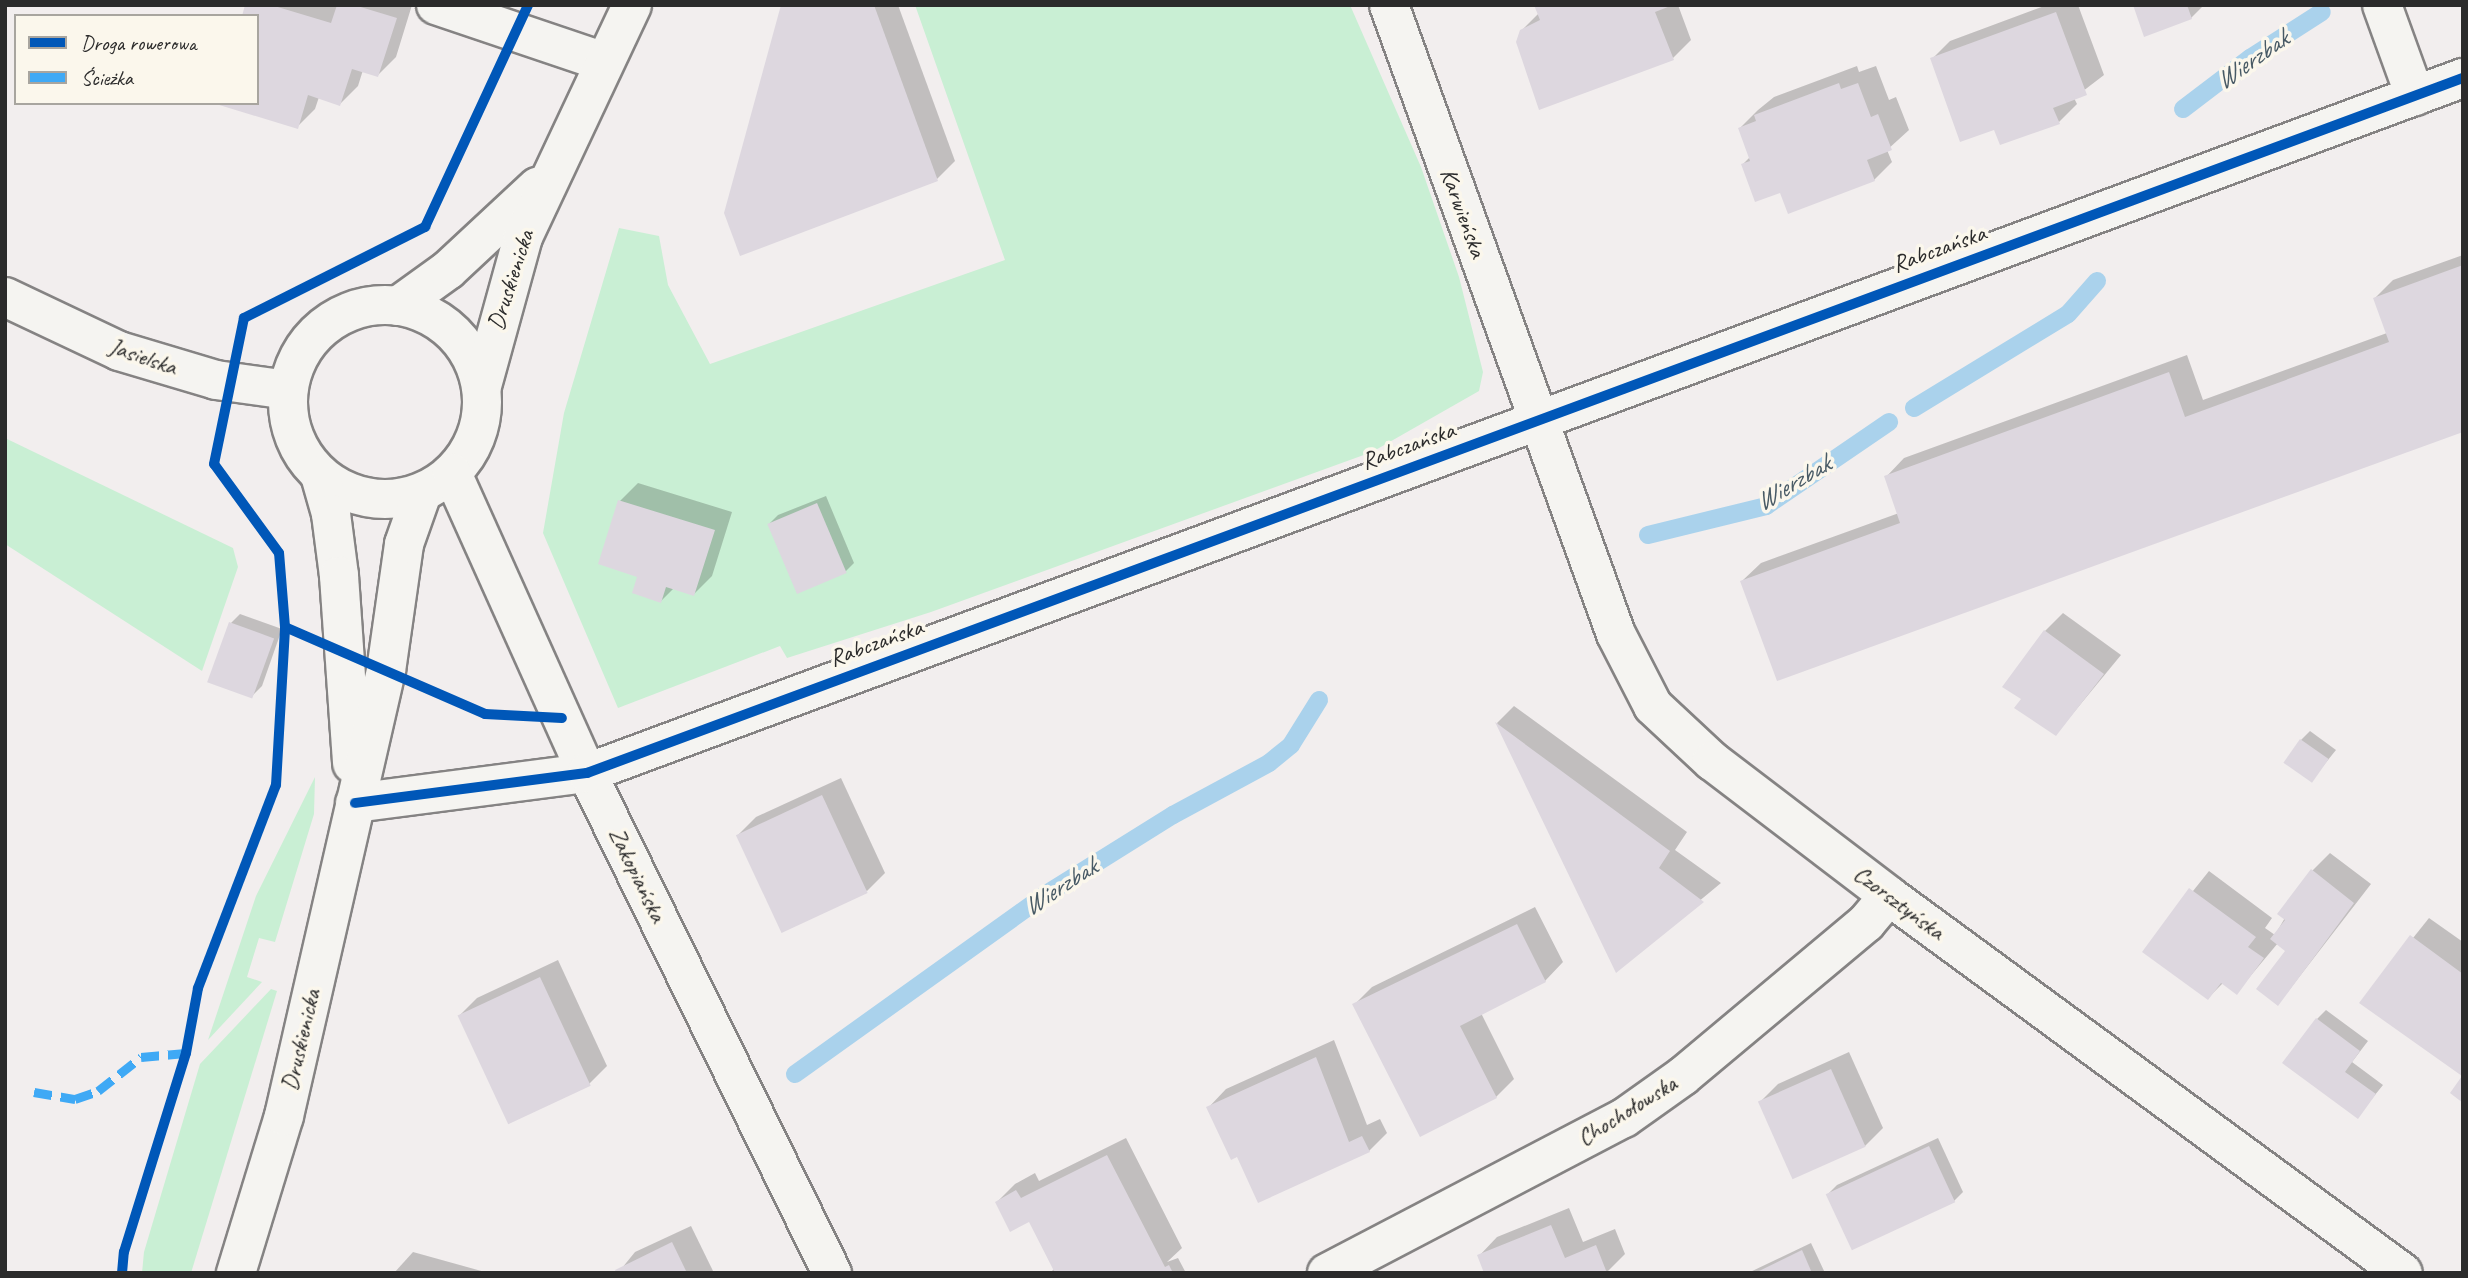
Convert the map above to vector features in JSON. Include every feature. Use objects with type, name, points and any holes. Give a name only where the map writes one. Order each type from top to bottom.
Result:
[{"type":"street","points":[[436,5],[604,62]]},
{"type":"street","name":"Druskienicka","points":[[482,386],[523,237],[548,177],[632,5]]},
{"type":"street","name":"Karwieńska","points":[[1389,5],[1536,420]]},
{"type":"street","points":[[2382,5],[2415,96]]},
{"type":"street","name":"Rabczańska","points":[[355,803],[587,773],[2463,78]]},
{"type":"street","name":"Druskienicka","points":[[398,306],[448,270],[548,177]]},
{"type":"street","name":"Jasielska","points":[[5,297],[119,351],[216,380],[288,390]]},
{"type":"street","points":[[367,306],[398,306],[428,314],[453,332],[472,357],[482,386],[482,419],[471,448],[437,483],[387,500],[351,494],[320,475],[300,451],[289,422],[288,390],[297,362],[314,336],[338,317],[367,306]]},
{"type":"street","name":"Czorsztyńska","points":[[1536,420],[1616,634],[1653,706],[1712,761],[1889,896],[2403,1273]]},
{"type":"street","name":"Druskienicka","points":[[320,475],[331,514],[339,576],[355,803]]},
{"type":"street","name":"Druskienicka","points":[[236,1273],[284,1116],[386,671],[404,544],[437,483]]},
{"type":"street","name":"Zakopiańska","points":[[437,483],[587,773],[832,1273]]},
{"type":"street","name":"Chochołowska","points":[[1327,1273],[1625,1118],[1683,1076],[1856,932],[1889,896]]},
{"type":"green space","points":[[915,5],[1350,5],[1421,167],[1459,277],[1483,372],[1479,391],[1372,452],[931,612],[787,658],[780,646],[618,708],[543,533],[564,413],[619,228],[659,236],[668,285],[710,364],[1005,260]]},
{"type":"green space","points":[[5,438],[233,548],[238,567],[202,671],[5,544]]},
{"type":"green space","points":[[315,777],[314,814],[275,942],[259,938],[247,977],[262,982],[208,1040],[256,896]]},
{"type":"green space","points":[[271,989],[277,991],[191,1273],[142,1273],[144,1252],[200,1064]]},
{"type":"building","points":[[245,5],[271,5],[331,23],[337,5],[354,5],[397,18],[378,77],[352,69],[340,106],[308,95],[298,129],[219,105],[259,105],[259,14],[243,14]]},
{"type":"building","points":[[781,5],[874,5],[938,181],[740,256],[724,213]]},
{"type":"building","points":[[1534,5],[1673,5],[1655,12],[1674,60],[1539,110],[1516,42],[1520,30],[1540,20]]},
{"type":"building","points":[[2133,5],[2187,5],[2192,19],[2144,37]]},
{"type":"building","points":[[2056,12],[2087,95],[2053,108],[2060,124],[2000,145],[1994,130],[1960,142],[1930,58]]},
{"type":"building","points":[[1839,83],[1841,89],[1858,83],[1871,117],[1878,114],[1892,150],[1867,160],[1875,181],[1788,214],[1780,193],[1755,202],[1741,164],[1750,161],[1738,128],[1756,121],[1754,115]]},
{"type":"building","points":[[2463,265],[2463,432],[1777,681],[1740,581],[1900,523],[1884,476],[2169,372],[2185,417],[2389,342],[2373,298]]},
{"type":"building","points":[[618,500],[715,530],[694,596],[666,587],[661,603],[632,593],[637,577],[598,564]]},
{"type":"building","points":[[817,503],[847,573],[797,594],[767,524]]},
{"type":"building","points":[[229,622],[274,638],[252,699],[207,682]]},
{"type":"building","points":[[2044,630],[2104,674],[2056,736],[2014,708],[2021,699],[2002,687]]},
{"type":"building","points":[[1495,722],[1670,851],[1659,868],[1704,902],[1616,973]]},
{"type":"building","points":[[2300,739],[2329,759],[2312,783],[2283,763]]},
{"type":"building","points":[[822,795],[868,893],[782,933],[736,835]]},
{"type":"building","points":[[2311,869],[2354,903],[2278,1006],[2256,989],[2285,951],[2270,939],[2285,920],[2277,914]]},
{"type":"building","points":[[2189,888],[2256,937],[2248,947],[2264,958],[2237,995],[2221,983],[2208,1000],[2142,952]]},
{"type":"building","points":[[1517,924],[1546,982],[1460,1026],[1497,1098],[1420,1137],[1352,1004]]},
{"type":"building","points":[[2410,935],[2463,974],[2463,1103],[2450,1093],[2462,1076],[2359,1003]]},
{"type":"building","points":[[540,977],[591,1086],[508,1124],[458,1015]]},
{"type":"building","points":[[2316,1018],[2360,1051],[2345,1072],[2376,1094],[2358,1119],[2282,1063]]},
{"type":"building","points":[[1316,1057],[1349,1142],[1362,1136],[1370,1152],[1258,1203],[1237,1157],[1231,1160],[1206,1107]]},
{"type":"building","points":[[1831,1069],[1866,1147],[1792,1179],[1758,1102]]},
{"type":"building","points":[[1929,1146],[1955,1202],[1852,1250],[1826,1194]]},
{"type":"building","points":[[1107,1155],[1165,1267],[1169,1265],[1173,1273],[1055,1273],[1029,1222],[1010,1232],[995,1202],[1016,1190],[1021,1198]]},
{"type":"building","points":[[1551,1225],[1565,1258],[1596,1245],[1607,1273],[1484,1273],[1477,1255]]},
{"type":"building","points":[[672,1242],[687,1273],[616,1273],[615,1270]]},
{"type":"building","points":[[1802,1250],[1812,1273],[1755,1273]]},
{"type":"waterway","name":"Wierzbak","points":[[2183,109],[2250,58],[2322,12]]},
{"type":"waterway","name":"Wierzbak","points":[[1914,408],[2068,314],[2097,281]]},
{"type":"waterway","name":"Wierzbak","points":[[1648,535],[1766,506],[1889,422]]},
{"type":"waterway","name":"Wierzbak","points":[[795,1074],[1048,893],[1173,815],[1269,763],[1291,745],[1319,700]]},
{"type":"marked path","points":[[34,1092],[75,1099],[98,1091],[141,1057],[186,1053]]},
{"type":"cycle path","points":[[122,1273],[124,1252],[186,1053],[198,988],[276,785],[285,627],[279,553],[214,464],[244,318],[425,227],[528,5]]},
{"type":"cycle path","points":[[355,803],[587,773],[2463,78]]},
{"type":"cycle path","points":[[285,627],[485,714],[562,718]]}]
